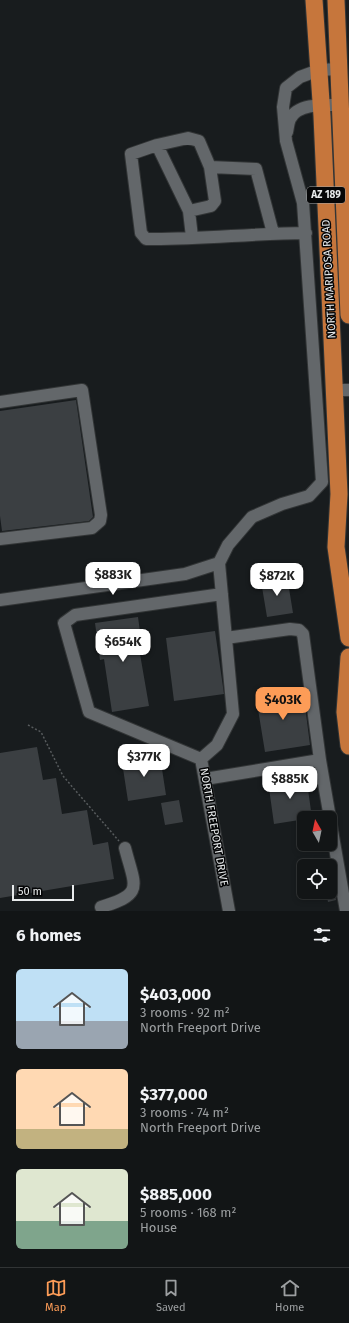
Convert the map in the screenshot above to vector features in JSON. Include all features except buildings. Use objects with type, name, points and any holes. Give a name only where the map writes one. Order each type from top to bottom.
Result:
[{"type":"highway","name":"NORTH MARIPOSA ROAD","points":[[314,0],[322,106],[331,317],[342,390]]},
{"type":"highway","name":"NORTH MARIPOSA ROAD","points":[[336,0],[347,229],[349,316]]},
{"type":"highway","name":"AZ 189","points":[[342,390],[343,513],[349,576]]},
{"type":"highway","name":"AZ 189","points":[[343,513],[336,547],[349,638]]},
{"type":"highway","points":[[349,657],[345,712],[349,746]]},
{"type":"street","points":[[0,600],[185,574],[218,563],[228,545],[252,517],[282,504],[309,496],[322,482],[303,204],[286,141],[283,107],[286,88],[300,77],[319,70],[339,69]]},
{"type":"street","points":[[286,141],[290,119],[298,110],[340,105]]},
{"type":"street","points":[[189,211],[211,206],[215,201],[210,167],[199,141],[188,138],[157,145],[131,154],[141,233],[146,239],[273,233],[306,233]]},
{"type":"street","points":[[157,145],[189,211],[192,238]]},
{"type":"street","points":[[210,167],[256,169],[273,233]]},
{"type":"street","points":[[331,317],[349,316]]},
{"type":"street","points":[[0,402],[82,390],[101,514],[100,521],[92,528],[0,539]]},
{"type":"street","name":"NORTH FREEPORT DRIVE","points":[[218,563],[233,714],[217,745],[201,759],[229,911]]},
{"type":"street","points":[[201,759],[89,712],[64,624],[75,615],[222,594]]},
{"type":"street","points":[[226,638],[290,629],[299,630],[303,634],[320,760],[329,811]]},
{"type":"street","points":[[205,779],[320,760]]},
{"type":"street","points":[[101,907],[121,901],[128,897],[133,891],[133,880],[125,848]]},
{"type":"street","points":[[336,851],[346,911]]},
{"type":"path","points":[[28,725],[41,732],[63,776],[125,848]]}]
